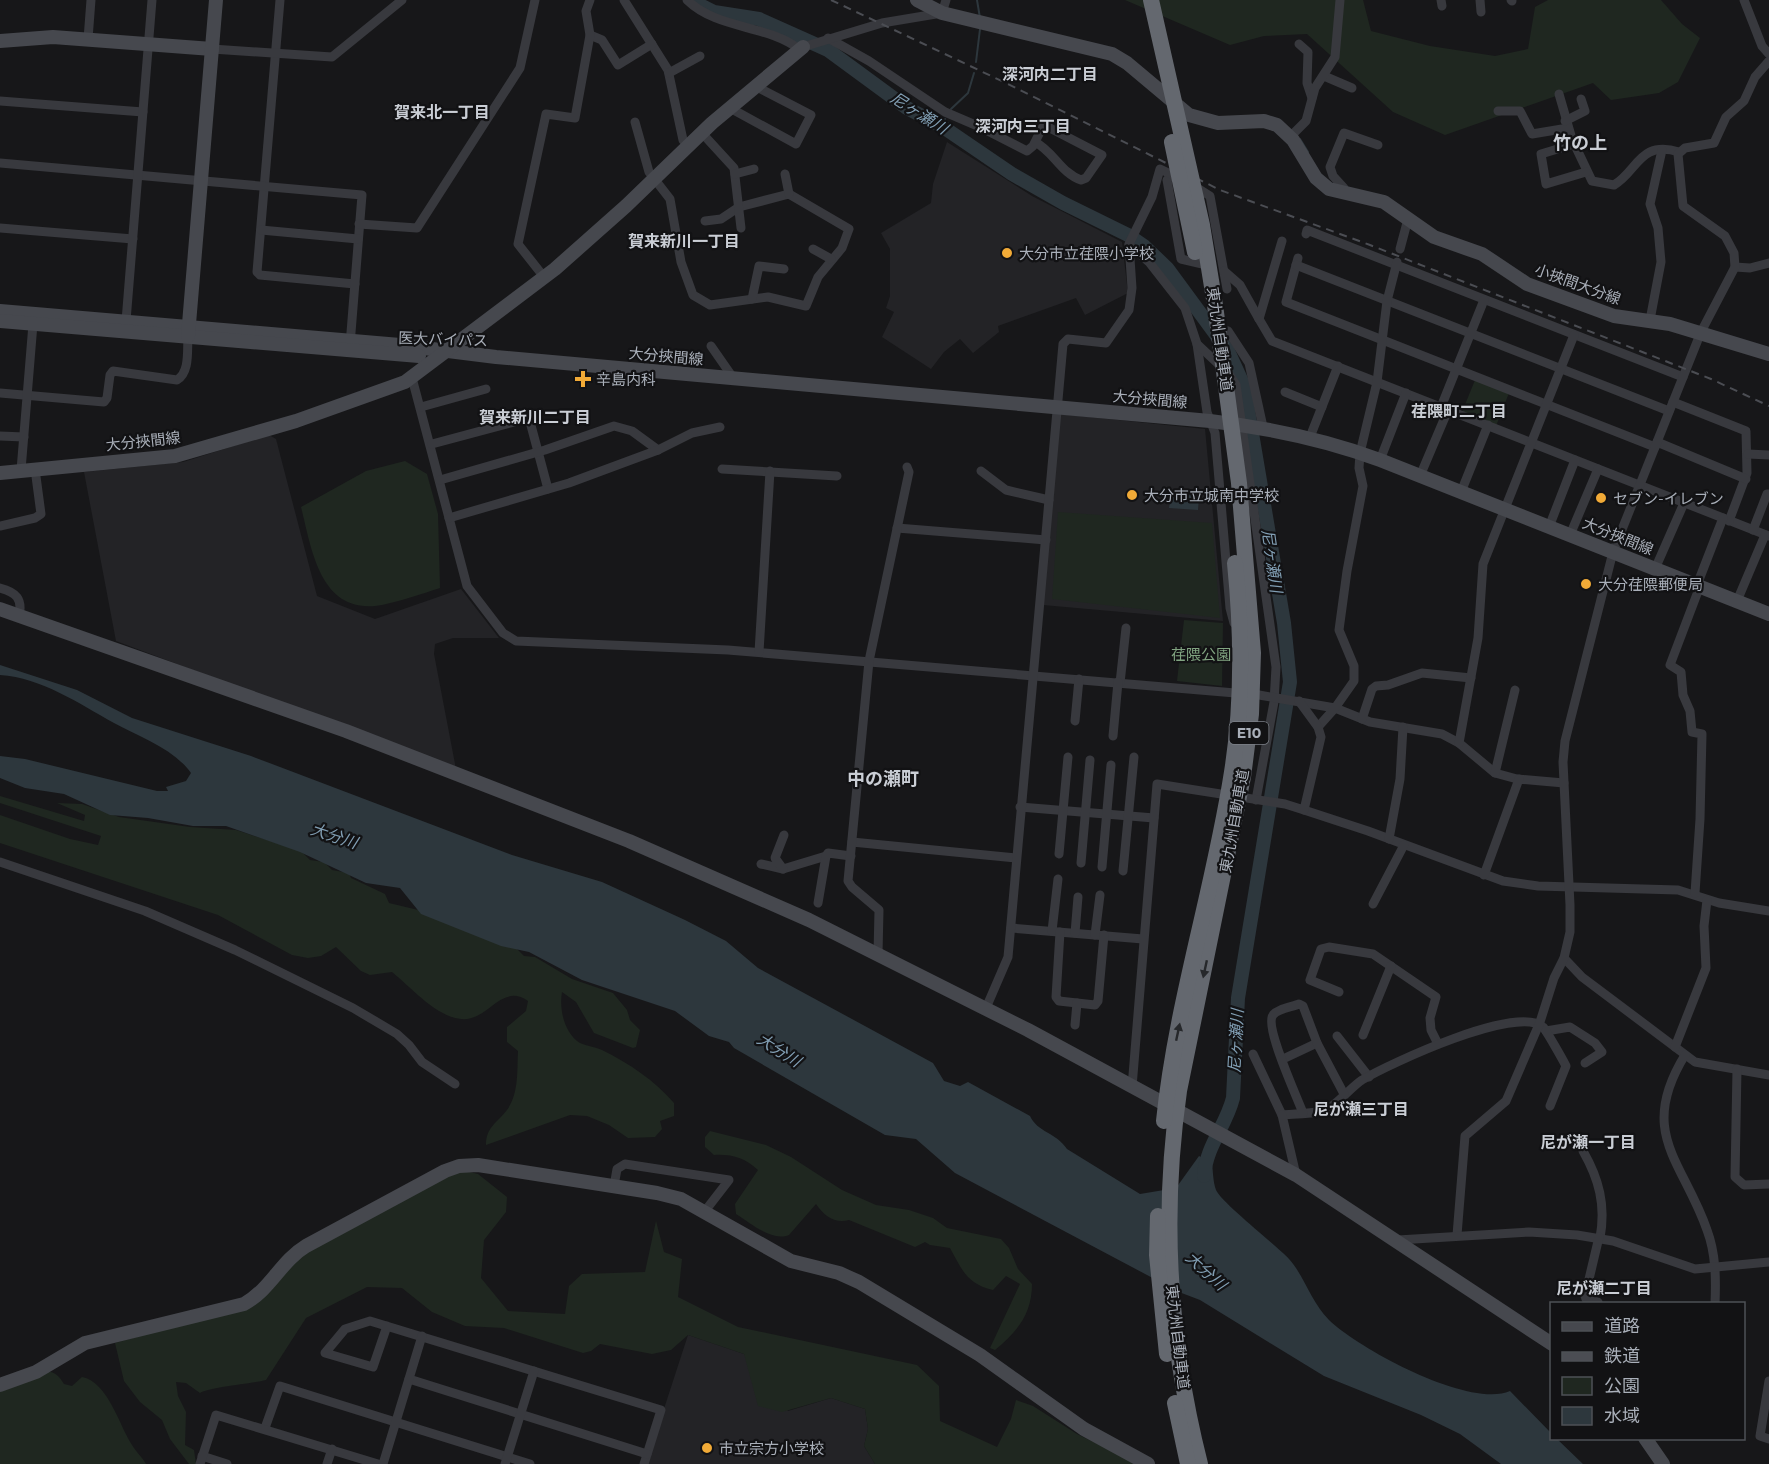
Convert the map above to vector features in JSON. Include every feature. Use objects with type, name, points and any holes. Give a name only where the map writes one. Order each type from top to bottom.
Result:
[{"type":"highway","name":"東九州自動車道","points":[[1139,0],[1192,231],[1204,307],[1228,484],[1237,581],[1240,652],[1239,712],[1232,772],[1167,1090],[1158,1194],[1157,1255],[1162,1321],[1188,1464]]},
{"type":"highway","name":"東九州自動車道","points":[[1151,0],[1202,225],[1215,304],[1239,483],[1253,653],[1251,714],[1243,777],[1179,1091],[1173,1137],[1168,1214],[1170,1278],[1187,1408],[1200,1464]]},
{"type":"street","points":[[88,39],[91,0]]},
{"type":"street","points":[[126,321],[152,0]]},
{"type":"street","points":[[0,393],[104,402],[113,371],[177,380],[185,372],[216,0]]},
{"type":"street","points":[[280,0],[257,272],[260,275],[355,284]]},
{"type":"street","points":[[0,41],[33,37],[88,39],[276,54],[334,56],[402,0]]},
{"type":"street","points":[[359,224],[417,228],[520,68],[535,0]]},
{"type":"street","points":[[544,278],[520,247],[519,240],[546,114],[575,118],[590,35],[586,11],[590,0]]},
{"type":"street","points":[[624,0],[669,73],[683,140],[688,146]]},
{"type":"street","points":[[687,0],[708,15],[801,48],[827,38],[944,7]]},
{"type":"street","name":"小挾間大分線","points":[[917,0],[1112,54],[1127,63],[1189,115],[1218,123],[1270,122],[1294,134],[1320,182],[1329,189],[1384,202],[1434,237],[1482,254],[1532,286],[1614,316],[1650,320],[1701,332],[1769,354]]},
{"type":"street","points":[[1294,134],[1309,116],[1312,98],[1336,53],[1340,0]]},
{"type":"street","points":[[1480,0],[1481,12]]},
{"type":"street","points":[[1744,0],[1762,46],[1769,54]]},
{"type":"street","points":[[590,35],[602,40],[618,65],[652,44]]},
{"type":"street","points":[[827,38],[861,56],[945,112],[1027,151],[1042,128],[1046,126],[1102,155],[1086,178],[1081,180],[1068,173],[1050,151],[1035,142]]},
{"type":"street","points":[[1299,44],[1308,52],[1307,83],[1312,98]]},
{"type":"street","name":"大分挾間線","points":[[0,473],[164,458],[186,453],[379,393],[412,378],[544,278],[597,233],[702,132],[801,48]]},
{"type":"street","points":[[669,73],[700,56]]},
{"type":"street","points":[[1560,94],[1567,124],[1586,172],[1592,181],[1614,185],[1643,156],[1662,150],[1679,152],[1690,147],[1714,143],[1726,117],[1744,101],[1755,77],[1769,61]]},
{"type":"street","points":[[1324,76],[1352,88]]},
{"type":"street","points":[[730,108],[796,144],[811,115],[755,86]]},
{"type":"street","points":[[1498,111],[1520,111],[1532,134],[1567,124],[1585,111],[1581,99]]},
{"type":"street","points":[[0,100],[143,112]]},
{"type":"street","points":[[635,122],[647,167],[670,199],[681,262],[693,295],[710,305],[776,298],[806,306],[818,277],[844,243],[849,227],[789,194],[739,207],[721,219],[705,221]]},
{"type":"street","points":[[702,132],[732,165],[741,228]]},
{"type":"street","points":[[1344,193],[1344,188],[1331,173],[1330,167],[1344,133],[1378,145]]},
{"type":"street","points":[[1574,144],[1541,154],[1546,184],[1586,172]]},
{"type":"street","points":[[1650,320],[1661,262],[1658,228],[1650,204],[1662,150]]},
{"type":"street","points":[[1457,1235],[1465,1136],[1506,1101],[1543,1028],[1554,978],[1564,958],[1570,932],[1564,783],[1565,741],[1613,552],[1701,332],[1735,267],[1734,253],[1725,236],[1683,206],[1679,152]]},
{"type":"street","points":[[0,163],[362,195],[350,345]]},
{"type":"street","points":[[735,174],[754,169]]},
{"type":"street","points":[[986,1008],[1008,957],[1063,344],[1068,339],[1106,343],[1129,310],[1132,288],[1129,245],[1152,198],[1160,169],[1208,192],[1227,289]]},
{"type":"street","points":[[785,174],[789,194]]},
{"type":"street","points":[[1173,174],[1167,180],[1181,258],[1225,271],[1240,285],[1272,341],[1767,536],[1737,601]]},
{"type":"street","points":[[1400,249],[1408,219]]},
{"type":"street","points":[[0,228],[133,239]]},
{"type":"street","points":[[261,230],[358,239]]},
{"type":"street","points":[[1306,234],[1307,230],[1395,263],[1484,300],[1683,376]]},
{"type":"street","points":[[1259,318],[1282,241]]},
{"type":"street","points":[[1129,245],[1149,262],[1183,305],[1197,344],[1210,421],[1215,433],[1232,619],[1240,627],[1270,623]]},
{"type":"street","points":[[813,249],[831,259]]},
{"type":"street","points":[[1695,893],[1702,734],[1692,732],[1690,711],[1683,695],[1681,672],[1670,665],[1698,586],[1746,479],[1748,454],[1744,430],[1561,369],[1387,301],[1297,262],[1286,302],[1546,406],[1656,444],[1746,479]]},
{"type":"street","points":[[1318,727],[1354,681],[1354,666],[1339,630],[1347,571],[1364,486],[1359,468],[1360,453],[1377,382],[1387,301],[1395,263]]},
{"type":"street","points":[[1735,267],[1750,268],[1769,263]]},
{"type":"street","points":[[752,299],[759,266],[784,268]]},
{"type":"street","points":[[1420,476],[1456,370],[1484,300]]},
{"type":"street","name":"医大バイパス","points":[[0,311],[126,321],[189,332]]},
{"type":"street","name":"医大バイパス","points":[[0,321],[189,332],[496,357]]},
{"type":"street","points":[[0,526],[35,518],[41,514],[28,469],[24,437],[33,324]]},
{"type":"street","points":[[1228,331],[1249,363],[1263,427]]},
{"type":"street","points":[[1459,743],[1478,638],[1483,564],[1574,335]]},
{"type":"street","points":[[1197,344],[1229,374],[1236,385],[1270,623],[1276,675],[1275,698],[1256,800]]},
{"type":"street","points":[[711,346],[734,379]]},
{"type":"street","name":"大分挾間線","points":[[496,357],[1242,424],[1310,436],[1380,460],[1769,614]]},
{"type":"street","points":[[1310,436],[1338,366]]},
{"type":"street","points":[[412,378],[432,444],[469,590],[503,633],[511,639],[759,652],[1079,679],[1299,701],[1335,708],[1362,719],[1436,732],[1459,743],[1496,773],[1519,779],[1564,783]]},
{"type":"street","points":[[421,407],[486,389]]},
{"type":"street","points":[[1284,392],[1322,407]]},
{"type":"street","points":[[1380,460],[1406,393]]},
{"type":"street","points":[[432,444],[529,418],[548,489]]},
{"type":"street","points":[[1461,492],[1488,425]]},
{"type":"street","points":[[440,480],[538,452],[614,426],[632,431],[658,450]]},
{"type":"street","points":[[449,518],[548,489],[658,450],[692,433],[720,427]]},
{"type":"street","points":[[0,436],[24,437]]},
{"type":"street","points":[[1748,454],[1769,455]]},
{"type":"street","points":[[1549,527],[1575,460]]},
{"type":"street","points":[[878,954],[880,912],[849,884],[869,661],[909,472],[907,467]]},
{"type":"street","points":[[722,469],[837,476]]},
{"type":"street","points":[[1570,535],[1598,469]]},
{"type":"street","points":[[759,652],[770,471]]},
{"type":"street","points":[[981,471],[1006,490],[1049,500]]},
{"type":"street","points":[[1753,530],[1767,494],[1769,494]]},
{"type":"street","points":[[1655,569],[1684,503]]},
{"type":"street","points":[[897,528],[1046,540]]},
{"type":"street","points":[[0,588],[18,596],[21,602],[19,616]]},
{"type":"street","points":[[0,609],[346,731],[590,826],[762,898],[986,1008],[1296,1175],[1398,1240],[1550,1343]]},
{"type":"street","points":[[1113,736],[1126,628]]},
{"type":"street","points":[[1362,719],[1372,689],[1376,686],[1388,685],[1422,673],[1471,678]]},
{"type":"street","points":[[1075,721],[1079,679]]},
{"type":"street","points":[[1496,773],[1515,690]]},
{"type":"street","points":[[1299,701],[1321,734],[1321,745],[1304,810]]},
{"type":"street","points":[[1389,839],[1400,779],[1403,727]]},
{"type":"street","points":[[1059,854],[1068,757]]},
{"type":"street","points":[[1124,872],[1134,757]]},
{"type":"street","points":[[1081,863],[1090,760]]},
{"type":"street","points":[[1102,867],[1111,765]]},
{"type":"street","points":[[1484,875],[1519,779]]},
{"type":"street","points":[[1132,1087],[1136,1067],[1135,1038],[1157,784],[1304,810],[1404,844],[1484,875],[1529,885],[1664,888],[1695,893],[1707,900],[1769,911]]},
{"type":"street","points":[[1020,807],[1154,818]]},
{"type":"street","points":[[783,869],[775,858],[784,835]]},
{"type":"street","points":[[852,842],[1016,858]]},
{"type":"street","points":[[1373,904],[1404,844]]},
{"type":"street","points":[[761,864],[783,869],[828,854],[851,856]]},
{"type":"street","points":[[818,903],[826,856]]},
{"type":"street","points":[[0,862],[145,911],[235,950],[353,1008],[397,1034],[410,1045],[422,1062],[454,1084]]},
{"type":"street","points":[[1058,879],[1056,997],[1059,1001],[1095,1005],[1098,1001],[1100,895]]},
{"type":"street","points":[[1074,933],[1078,897]]},
{"type":"street","points":[[1675,1047],[1705,974],[1707,957],[1704,926],[1707,900]]},
{"type":"street","points":[[1011,928],[1143,939]]},
{"type":"street","points":[[1339,992],[1310,980],[1324,946],[1368,952],[1436,997],[1430,1018],[1431,1030],[1438,1044]]},
{"type":"street","points":[[1564,958],[1582,977],[1695,1062],[1769,1075]]},
{"type":"street","points":[[1363,1035],[1391,966]]},
{"type":"street","points":[[1075,1025],[1077,1003]]},
{"type":"street","points":[[1303,1113],[1271,1033],[1271,1019],[1275,1013],[1299,1004],[1303,1006],[1317,1042],[1344,1094]]},
{"type":"street","points":[[1282,1115],[1324,1111],[1369,1077],[1438,1044],[1481,1029],[1515,1023],[1543,1028],[1570,1027],[1595,1043],[1602,1052],[1585,1063]]},
{"type":"street","points":[[1543,1028],[1566,1066],[1550,1106]]},
{"type":"street","points":[[1337,1036],[1369,1077]]},
{"type":"street","points":[[1283,1059],[1317,1042]]},
{"type":"street","points":[[1253,1054],[1282,1115],[1296,1175]]},
{"type":"street","points":[[1685,1054],[1669,1085],[1665,1110],[1666,1138],[1672,1160],[1707,1230],[1715,1269],[1715,1302]]},
{"type":"street","points":[[1737,1070],[1735,1177],[1744,1185],[1769,1184]]},
{"type":"street","points":[[1583,1151],[1598,1182],[1604,1217],[1584,1296],[1586,1299],[1598,1302]]},
{"type":"street","points":[[614,1186],[617,1169],[625,1164],[729,1180],[705,1211]]},
{"type":"street","points":[[0,1385],[36,1372],[85,1343],[244,1304],[266,1288],[290,1258],[301,1249],[452,1168],[478,1165],[674,1197],[705,1211],[791,1262],[839,1273],[866,1286],[980,1355],[1078,1425],[1148,1464]]},
{"type":"street","points":[[1398,1240],[1529,1232],[1600,1237],[1686,1267],[1715,1269],[1769,1262]]},
{"type":"street","points":[[387,1326],[373,1367],[325,1353],[345,1329],[370,1321],[422,1336],[661,1410],[644,1464]]},
{"type":"street","points":[[383,1464],[422,1336]]},
{"type":"street","points":[[506,1461],[534,1371]]},
{"type":"street","points":[[409,1379],[647,1454]]},
{"type":"street","points":[[1769,1380],[1760,1436],[1769,1439]]},
{"type":"street","points":[[265,1428],[280,1386],[396,1422],[506,1461],[530,1464]]},
{"type":"street","points":[[227,1464],[201,1460],[216,1415],[378,1464]]},
{"type":"street","points":[[1646,1440],[1663,1464]]},
{"type":"street","points":[[327,1464],[332,1449]]},
{"type":"shaded area","name":"大分市立荏隈小学校","points":[[947,142],[1032,196],[1122,242],[1128,293],[1085,315],[1076,298],[998,326],[999,332],[973,353],[960,339],[944,352],[931,369],[882,337],[894,312],[886,308],[890,296],[890,249],[881,233],[931,203],[933,184]]},
{"type":"shaded area","name":"大分市立城南中学校","points":[[1060,414],[1205,429],[1223,621],[1043,605]]},
{"type":"shaded area","points":[[269,435],[276,439],[317,596],[375,619],[461,589],[499,638],[453,638],[435,644],[434,654],[456,769],[116,641],[84,472],[183,462]]},
{"type":"shaded area","points":[[688,1335],[744,1354],[788,1411],[831,1398],[865,1409],[868,1429],[864,1446],[875,1464],[646,1464]]},
{"type":"green space","points":[[1125,0],[1363,0],[1371,31],[1430,46],[1495,56],[1528,49],[1535,7],[1548,0],[1661,0],[1682,24],[1700,38],[1678,82],[1659,93],[1611,100],[1593,83],[1445,135],[1393,112],[1307,34],[1264,36],[1230,45]]},
{"type":"green space","points":[[1475,380],[1509,393],[1496,426],[1462,412]]},
{"type":"green space","points":[[405,461],[427,474],[438,514],[440,588],[382,605],[361,606],[345,600],[332,590],[322,576],[315,560],[301,507],[366,471]]},
{"type":"green space","points":[[1058,512],[1212,523],[1220,618],[1052,599]]},
{"type":"green space","name":"荏隈公園","points":[[1184,620],[1223,623],[1222,686],[1177,681]]},
{"type":"green space","points":[[0,796],[84,821],[85,815],[57,803],[82,804],[119,817],[190,827],[236,830],[301,851],[310,860],[324,862],[332,870],[349,873],[351,878],[385,894],[389,903],[439,915],[516,948],[524,956],[535,957],[572,979],[613,993],[627,1010],[630,1020],[640,1030],[636,1047],[633,1048],[594,1033],[576,1002],[562,992],[561,1006],[566,1027],[580,1043],[612,1055],[650,1080],[674,1103],[674,1116],[660,1121],[662,1129],[655,1137],[628,1138],[609,1125],[587,1116],[570,1115],[486,1145],[490,1129],[507,1110],[514,1096],[518,1051],[507,1042],[507,1027],[526,1011],[528,1001],[518,996],[510,996],[471,1018],[451,1017],[433,1007],[392,972],[370,975],[361,971],[336,947],[321,956],[308,958],[292,955],[218,915],[0,843],[0,815],[70,839],[98,845],[101,836],[0,803]]},
{"type":"green space","points":[[710,1131],[766,1145],[791,1157],[842,1190],[876,1205],[909,1210],[933,1218],[947,1228],[1001,1239],[1009,1248],[1018,1269],[1032,1284],[1029,1304],[1022,1322],[995,1350],[990,1348],[1020,1284],[1006,1276],[993,1290],[977,1284],[966,1275],[950,1248],[925,1242],[915,1247],[849,1220],[835,1220],[826,1215],[816,1204],[789,1235],[768,1234],[736,1214],[735,1204],[758,1170],[738,1158],[714,1155],[705,1147],[705,1137]]},
{"type":"green space","points":[[461,1170],[478,1174],[507,1197],[506,1212],[484,1240],[481,1278],[508,1311],[565,1314],[569,1286],[582,1274],[645,1272],[656,1221],[664,1252],[682,1259],[678,1297],[738,1327],[917,1365],[939,1386],[940,1421],[997,1447],[1011,1419],[1016,1400],[1033,1406],[1077,1434],[1138,1464],[875,1464],[864,1446],[868,1429],[865,1409],[831,1398],[782,1412],[758,1406],[744,1354],[688,1335],[671,1350],[652,1354],[600,1344],[591,1351],[583,1353],[504,1328],[465,1326],[432,1312],[402,1288],[367,1287],[306,1318],[266,1380],[200,1393],[186,1383],[176,1382],[178,1396],[186,1412],[185,1445],[194,1450],[196,1464],[189,1464],[170,1439],[162,1420],[140,1402],[124,1381],[115,1343],[252,1305],[268,1293],[306,1251]]},
{"type":"green space","points":[[45,1371],[57,1375],[64,1384],[72,1386],[82,1377],[99,1387],[112,1405],[127,1437],[146,1464],[0,1464],[0,1391]]},
{"type":"water","points":[[1171,494],[1199,496],[1198,510],[1169,508]]},
{"type":"water","name":"大分川","points":[[0,665],[77,690],[132,718],[251,756],[512,855],[602,882],[726,941],[758,968],[933,1063],[944,1081],[960,1086],[968,1082],[1030,1116],[1037,1126],[1058,1139],[1067,1149],[1140,1194],[1176,1188],[1199,1156],[1212,1163],[1215,1187],[1220,1196],[1289,1259],[1329,1320],[1364,1346],[1443,1384],[1469,1392],[1492,1394],[1510,1391],[1550,1432],[1550,1440],[1558,1440],[1583,1464],[1501,1464],[1460,1434],[1421,1415],[1324,1376],[1200,1300],[1179,1292],[955,1173],[916,1139],[885,1135],[734,1048],[729,1042],[709,1036],[675,1011],[582,980],[529,952],[501,946],[421,914],[400,888],[366,883],[300,852],[226,826],[193,826],[148,818],[110,815],[64,794],[25,788],[0,778],[0,756],[25,759],[157,791],[168,791],[166,787],[186,781],[191,773],[166,750],[73,700],[45,686],[0,675]]},
{"type":"waterway","points":[[977,0],[980,18]]},
{"type":"waterway","name":"尼ヶ瀬川","points":[[696,3],[714,12],[759,19],[828,50],[907,108],[943,127],[1012,174],[1063,203],[1128,235],[1144,246],[1167,268],[1228,351],[1244,386],[1284,623],[1290,682],[1238,998],[1233,1098],[1208,1155],[1204,1176]]},
{"type":"waterway","points":[[976,62],[980,29]]},
{"type":"waterway","points":[[951,109],[968,93],[974,73]]},
{"type":"waterway","points":[[943,127],[945,119]]},
{"type":"waterway","points":[[1300,139],[1308,152]]},
{"type":"railway","points":[[831,0],[1008,84],[1220,190],[1370,245],[1711,379],[1769,406]]},
{"type":"place","name":"大分市立荏隈小学校","points":[[1007,253]]},
{"type":"place","name":"辛島内科","points":[[583,379]]},
{"type":"place","name":"大分市立城南中学校","points":[[1132,495]]},
{"type":"place","name":"セブン-イレブン","points":[[1601,498]]},
{"type":"place","name":"大分荏隈郵便局","points":[[1586,584]]},
{"type":"place","name":"市立宗方小学校","points":[[707,1448]]},
{"type":"district","name":"深河内二丁目","points":[[1050,74]]},
{"type":"district","name":"賀来北一丁目","points":[[442,112]]},
{"type":"district","name":"深河内三丁目","points":[[1023,126]]},
{"type":"district","name":"竹の上","points":[[1580,143]]},
{"type":"district","name":"賀来新川一丁目","points":[[684,241]]},
{"type":"district","name":"荏隈町二丁目","points":[[1459,411]]},
{"type":"district","name":"賀来新川二丁目","points":[[535,417]]},
{"type":"district","name":"中の瀬町","points":[[883,779]]},
{"type":"district","name":"尼が瀬三丁目","points":[[1361,1109]]},
{"type":"district","name":"尼が瀬一丁目","points":[[1588,1142]]},
{"type":"district","name":"尼が瀬二丁目","points":[[1604,1288]]}]
